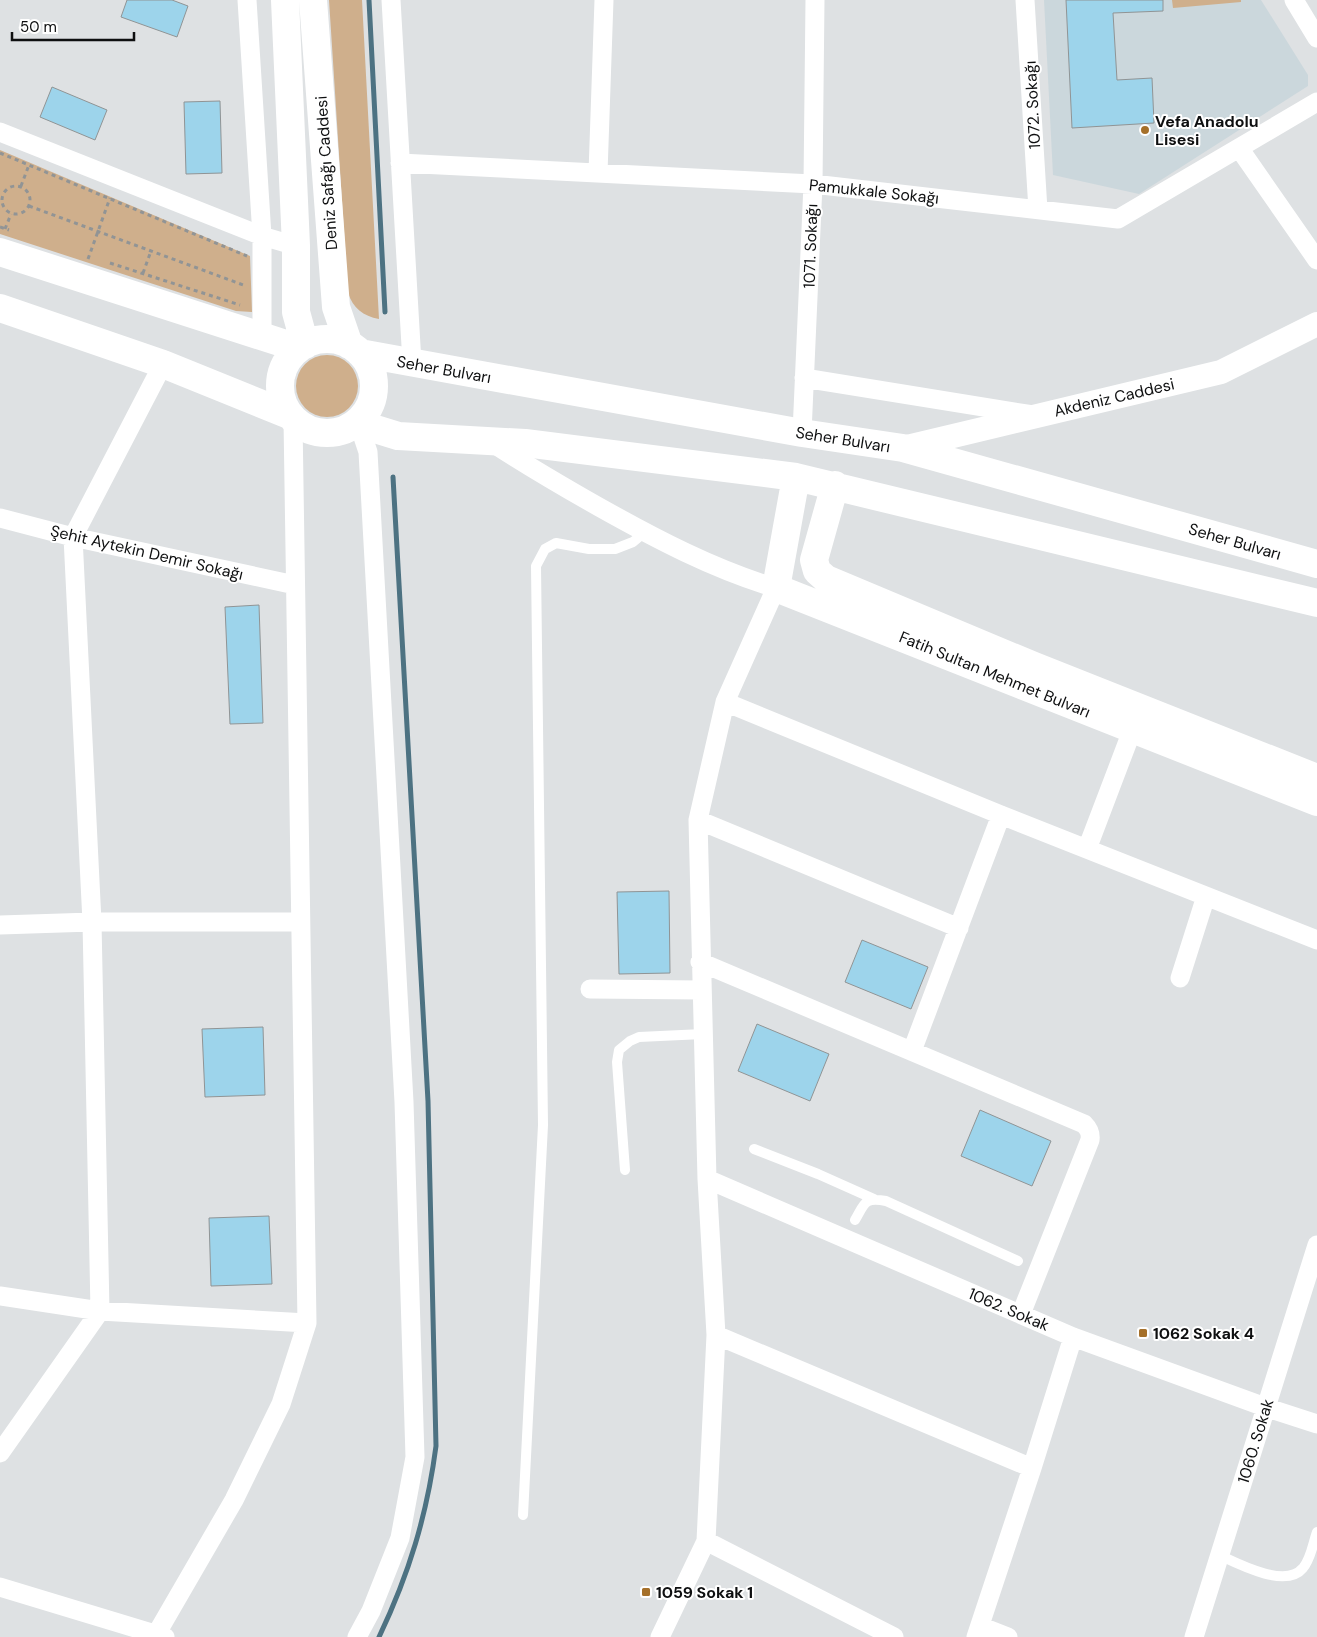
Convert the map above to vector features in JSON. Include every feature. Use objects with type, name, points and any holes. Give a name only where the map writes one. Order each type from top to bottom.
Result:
[{"type":"main road","name":"Deniz Safağı Caddesi","points":[[285,0],[296,246],[296,312],[301,346]]},
{"type":"main road","name":"Deniz Safağı Caddesi","points":[[313,0],[336,307],[355,349]]},
{"type":"main road","points":[[7,238],[262,336],[301,346]]},
{"type":"main road","points":[[0,308],[163,364],[291,418],[304,428],[317,433],[330,434],[343,431],[359,421],[371,403],[374,390],[373,376],[368,364],[355,349],[337,340],[323,339],[301,346],[288,358],[282,370],[279,383],[280,397],[291,418]]},
{"type":"main road","name":"Seher Bulvarı","points":[[355,349],[412,363],[802,433],[904,448],[1317,564]]},
{"type":"main road","points":[[359,421],[372,428],[398,436],[525,443],[796,477],[1317,603]]},
{"type":"main road","points":[[776,588],[796,477]]},
{"type":"main road","name":"Fatih Sultan Mehmet Bulvarı","points":[[835,485],[814,560],[817,571],[826,579],[1034,666],[1317,778]]},
{"type":"main road","name":"Fatih Sultan Mehmet Bulvarı","points":[[776,588],[1317,802]]},
{"type":"street","points":[[248,0],[262,236],[262,336]]},
{"type":"street","points":[[391,0],[412,363]]},
{"type":"street","points":[[598,173],[604,0]]},
{"type":"street","name":"1071. Sokağı","points":[[802,433],[813,184],[815,0]]},
{"type":"street","name":"1072. Sokağı","points":[[1025,0],[1038,210]]},
{"type":"street","points":[[1294,0],[1317,38]]},
{"type":"street","name":"Pamukkale Sokağı","points":[[400,162],[813,184],[1118,219],[1317,102]]},
{"type":"street","points":[[0,132],[262,236],[296,246]]},
{"type":"street","points":[[1239,148],[1317,260]]},
{"type":"street","name":"Akdeniz Caddesi","points":[[904,448],[1221,372],[1317,324]]},
{"type":"street","points":[[0,1453],[100,1311],[92,922],[73,537],[163,364]]},
{"type":"street","points":[[804,378],[1038,416]]},
{"type":"street","points":[[0,1587],[161,1635],[234,1500],[281,1404],[307,1323],[291,418]]},
{"type":"street","points":[[357,1637],[371,1611],[400,1538],[415,1457],[402,1063],[368,452],[359,421]]},
{"type":"street","points":[[490,441],[525,465],[645,532],[722,570],[776,588],[725,702],[698,820],[700,962],[707,1179],[716,1335],[706,1542],[660,1637]]},
{"type":"street","name":"Şehit Aytekin Demir Sokağı","points":[[0,518],[73,537],[295,585]]},
{"type":"street","points":[[725,702],[1001,815],[1317,940]]},
{"type":"street","points":[[1087,848],[1132,728]]},
{"type":"street","points":[[912,1051],[1001,815]]},
{"type":"street","points":[[698,820],[959,928]]},
{"type":"street","points":[[1180,978],[1206,896]]},
{"type":"street","points":[[0,925],[92,922],[300,922]]},
{"type":"street","points":[[700,962],[1084,1124],[1089,1131],[1090,1140],[1021,1314]]},
{"type":"street","points":[[590,989],[701,990]]},
{"type":"street","name":"1062. Sokak","points":[[707,1179],[1073,1337],[1317,1424]]},
{"type":"street","name":"1060. Sokak","points":[[1194,1637],[1317,1245]]},
{"type":"street","points":[[0,1296],[100,1311],[307,1323]]},
{"type":"street","points":[[716,1335],[1032,1468]]},
{"type":"street","points":[[1008,1637],[978,1631],[1073,1337]]},
{"type":"street","points":[[706,1542],[894,1637]]},
{"type":"lane","points":[[523,1515],[543,1125],[536,566],[545,549],[556,543],[589,549],[615,549],[633,542],[645,532]]},
{"type":"lane","points":[[625,1170],[617,1062],[619,1050],[639,1037],[703,1034]]},
{"type":"lane","points":[[754,1149],[818,1174],[874,1199],[886,1201],[1018,1261]]},
{"type":"lane","points":[[855,1220],[864,1204],[874,1199]]},
{"type":"lane","points":[[1219,1556],[1266,1574],[1293,1575],[1302,1570],[1307,1563],[1317,1532]]},
{"type":"path","points":[[0,153],[247,256]]},
{"type":"path","points":[[20,186],[29,165]]},
{"type":"path","points":[[20,186],[30,195],[29,206],[23,212],[11,214],[3,207],[1,195],[9,187],[20,186]]},
{"type":"path","points":[[87,263],[110,198]]},
{"type":"path","points":[[29,206],[246,286]]},
{"type":"path","points":[[7,238],[11,214]]},
{"type":"path","points":[[0,227],[7,238]]},
{"type":"path","points":[[143,273],[151,250]]},
{"type":"path","points":[[80,253],[98,259]]},
{"type":"path","points":[[107,262],[245,306]]},
{"type":"path","points":[[246,293],[247,276]]},
{"type":"shaded area","points":[[329,0],[362,0],[379,319],[359,311],[348,293]]},
{"type":"shaded area","name":"Vefa Anadolu Lisesi","points":[[1044,0],[1261,0],[1308,75],[1308,86],[1139,194],[1053,175]]},
{"type":"shaded area","points":[[1172,0],[1241,0],[1241,2],[1173,8]]},
{"type":"shaded area","points":[[0,150],[250,256],[252,312],[236,311],[0,234]]},
{"type":"shaded area","points":[[327,355],[339,357],[349,364],[356,374],[358,386],[356,398],[349,408],[339,415],[327,417],[315,415],[305,408],[298,398],[296,386],[298,374],[305,364],[315,357]]},
{"type":"building","points":[[127,0],[172,0],[188,6],[177,37],[121,17]]},
{"type":"building","points":[[1066,0],[1163,0],[1163,11],[1113,13],[1117,80],[1152,78],[1154,123],[1072,128]]},
{"type":"building","points":[[52,87],[107,110],[95,140],[40,117]]},
{"type":"building","points":[[220,101],[222,173],[186,174],[184,102]]},
{"type":"building","points":[[259,605],[263,723],[230,724],[225,607]]},
{"type":"building","points":[[669,891],[670,973],[619,974],[617,892]]},
{"type":"building","points":[[862,940],[928,967],[911,1009],[845,982]]},
{"type":"building","points":[[757,1024],[829,1054],[810,1101],[738,1071]]},
{"type":"building","points":[[263,1027],[265,1095],[205,1097],[202,1029]]},
{"type":"building","points":[[980,1110],[1051,1141],[1032,1186],[961,1156]]},
{"type":"building","points":[[269,1216],[272,1284],[211,1286],[209,1218]]},
{"type":"waterway","points":[[369,0],[385,312]]},
{"type":"waterway","points":[[379,1637],[390,1614],[415,1544],[428,1496],[436,1446],[428,1101],[393,477]]},
{"type":"place","name":"Vefa Anadolu Lisesi","points":[[1145,130]]},
{"type":"place","name":"1062 Sokak 4","points":[[1143,1333]]},
{"type":"place","name":"1059 Sokak 1","points":[[646,1592]]}]
